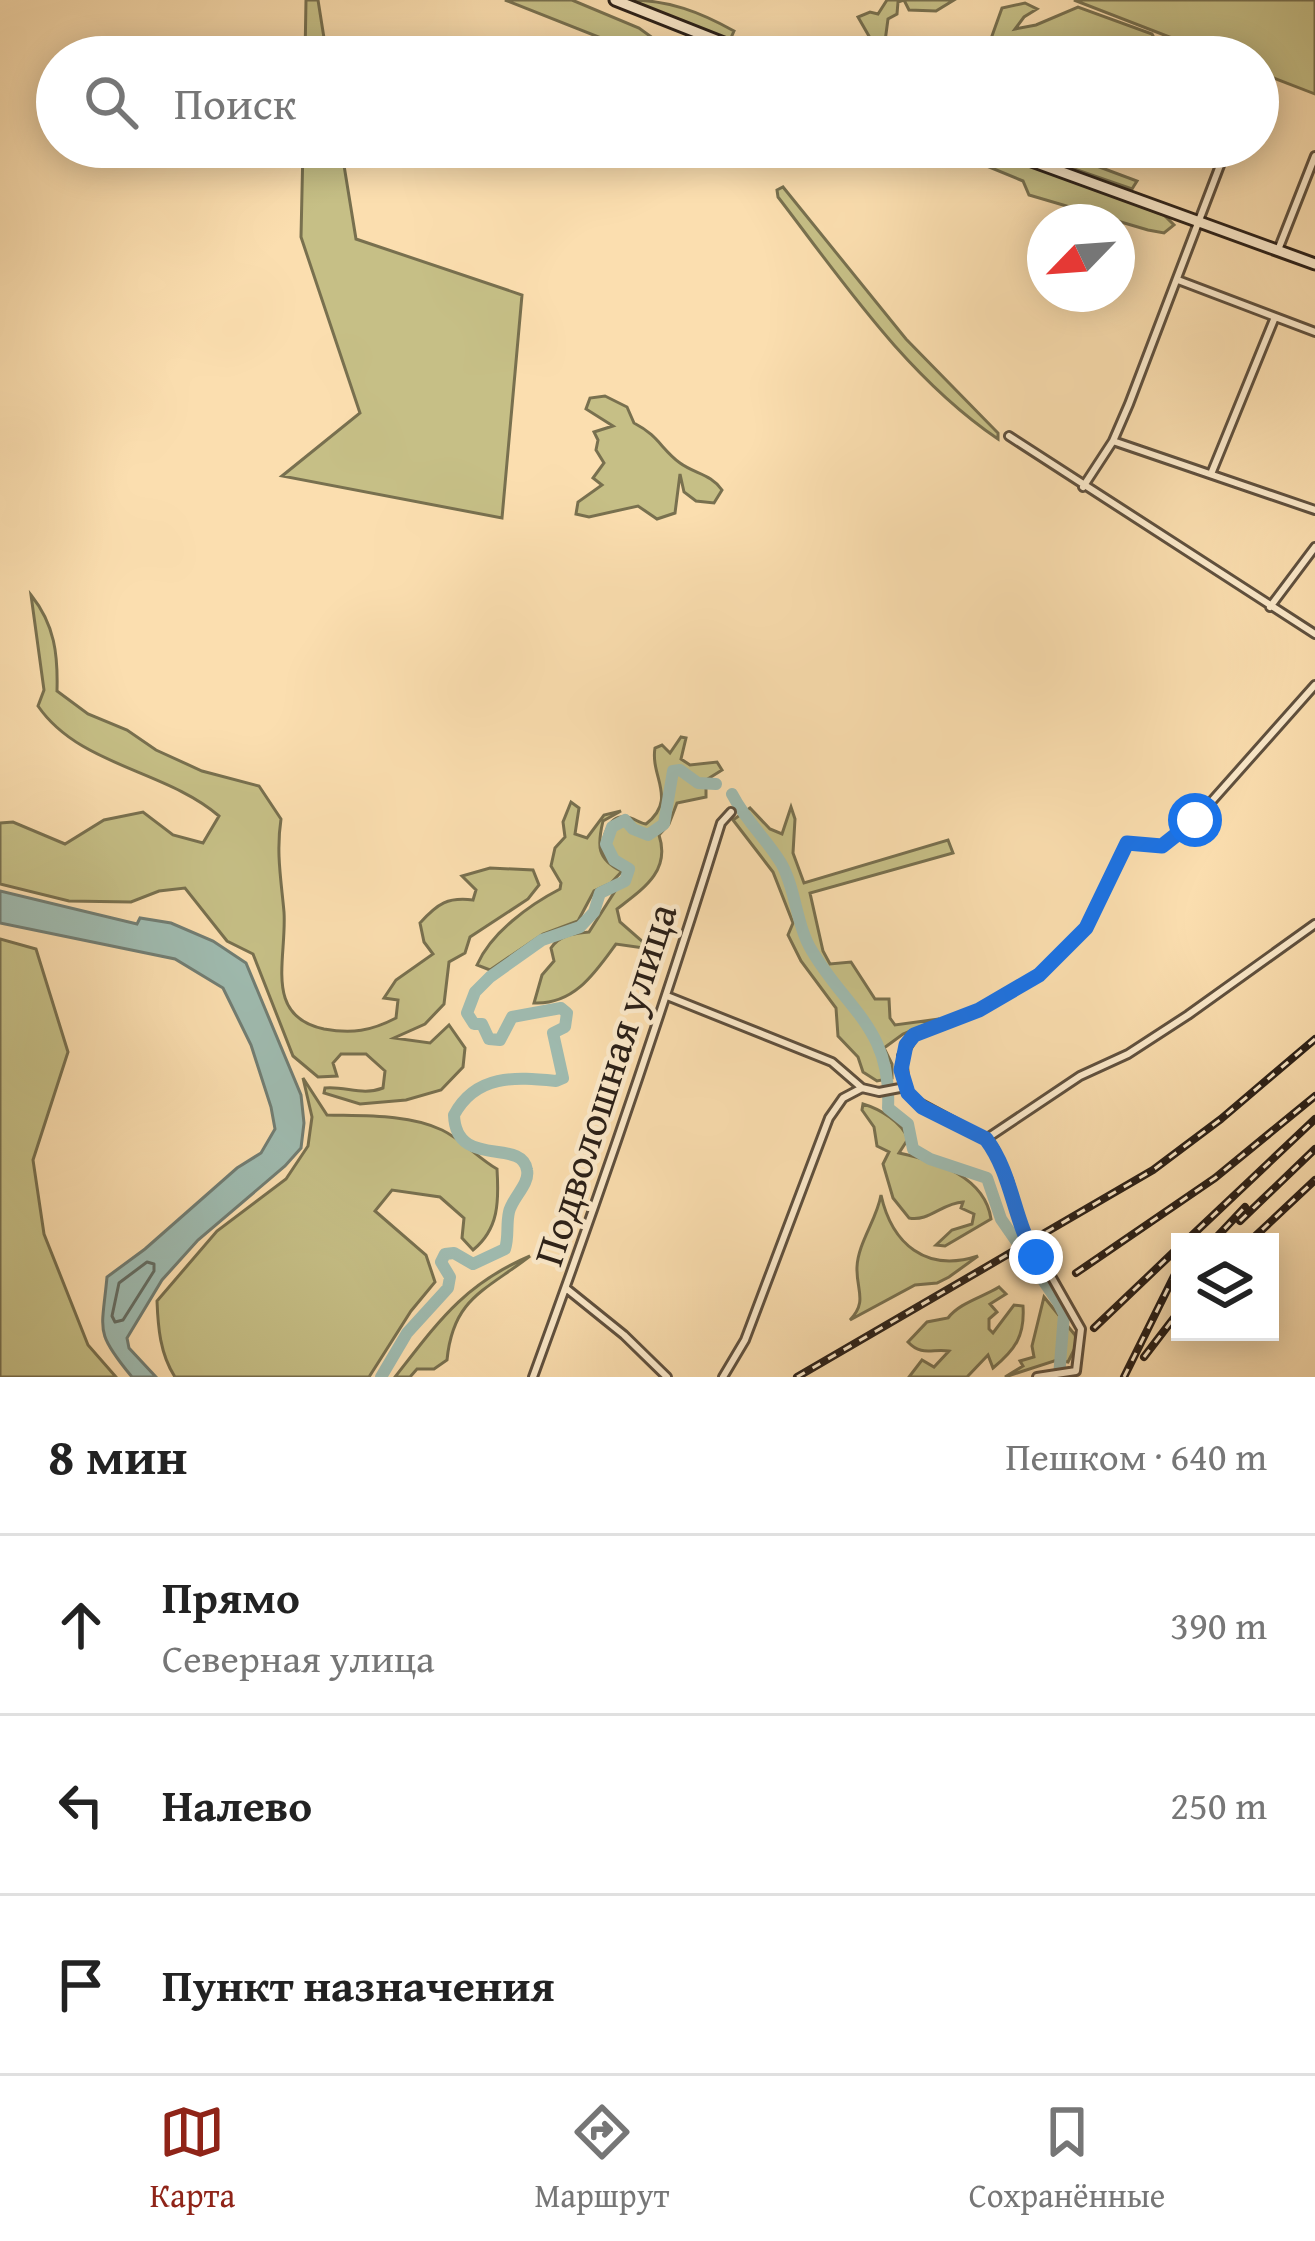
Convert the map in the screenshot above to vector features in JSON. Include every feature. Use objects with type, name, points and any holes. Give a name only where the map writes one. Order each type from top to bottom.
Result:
[{"type":"street","points":[[615,0],[706,36]]},
{"type":"street","points":[[1278,250],[1315,156]]},
{"type":"street","points":[[1050,168],[1315,264]]},
{"type":"street","points":[[1083,487],[1113,441],[1219,168]]},
{"type":"street","points":[[1177,280],[1315,332]]},
{"type":"street","points":[[1211,474],[1275,317]]},
{"type":"street","points":[[1009,436],[1315,634]]},
{"type":"street","points":[[1113,441],[1314,506]]},
{"type":"street","points":[[1270,607],[1315,547]]},
{"type":"street","points":[[1037,1377],[1069,1374],[1078,1368],[1081,1329],[1026,1240],[1008,1180],[986,1139],[922,1107],[905,1087],[902,1056],[914,1035],[979,1010],[1039,975],[1086,928],[1127,843],[1162,846],[1195,820],[1315,685]]},
{"type":"street","name":"Подволошная улица","points":[[533,1377],[667,996],[721,824],[731,812]]},
{"type":"street","points":[[986,1139],[1080,1076],[1128,1054],[1188,1016],[1315,924]]},
{"type":"street","points":[[667,996],[832,1062],[862,1088]]},
{"type":"street","points":[[723,1377],[746,1340],[829,1118],[843,1098],[862,1088],[905,1087]]},
{"type":"street","points":[[567,1289],[667,1377]]},
{"type":"shaded area","points":[[306,0],[318,0],[324,36],[305,36]]},
{"type":"shaded area","points":[[505,0],[572,0],[650,36],[596,36]]},
{"type":"shaded area","points":[[629,0],[684,8],[734,31],[732,36],[720,36]]},
{"type":"shaded area","points":[[887,0],[904,0],[898,2],[897,14],[888,19],[886,36],[869,36],[858,17],[878,14]]},
{"type":"shaded area","points":[[904,0],[954,0],[936,11],[909,10]]},
{"type":"shaded area","points":[[1074,0],[1315,0],[1315,94],[1279,80],[1279,36],[1167,36]]},
{"type":"shaded area","points":[[1025,3],[1037,9],[1015,29],[1078,7],[1153,36],[992,36],[1002,8]]},
{"type":"shaded area","points":[[303,168],[344,168],[356,239],[522,295],[502,518],[282,476],[360,413],[301,237]]},
{"type":"shaded area","points":[[992,168],[1039,168],[1135,204],[1060,204],[1029,195],[1023,181]]},
{"type":"shaded area","points":[[1072,168],[1102,168],[1137,181],[1132,189]]},
{"type":"shaded area","points":[[783,187],[906,339],[998,433],[998,439],[935,387],[879,327],[778,197],[777,190]]},
{"type":"shaded area","points":[[1135,204],[1164,215],[1174,225],[1164,233],[1135,226]]},
{"type":"shaded area","points":[[605,396],[627,407],[634,423],[680,463],[718,485],[722,490],[714,503],[696,501],[684,492],[680,474],[675,513],[657,519],[638,506],[589,517],[576,514],[578,502],[602,485],[593,478],[604,463],[596,450],[594,432],[613,426],[586,409],[590,398]]},
{"type":"shaded area","points":[[31,595],[53,641],[57,691],[88,714],[127,730],[156,750],[202,771],[259,786],[281,819],[282,983],[292,1012],[305,1022],[352,1031],[396,1018],[398,1000],[384,998],[396,980],[433,954],[424,942],[420,923],[444,903],[473,900],[476,890],[462,876],[490,868],[533,870],[539,885],[528,899],[470,937],[465,953],[449,962],[444,1004],[425,1024],[394,1038],[430,1043],[449,1025],[465,1048],[463,1067],[441,1090],[406,1100],[360,1104],[324,1093],[325,1088],[383,1088],[385,1071],[366,1054],[341,1054],[333,1063],[337,1076],[318,1077],[293,1056],[253,954],[227,941],[185,888],[159,891],[131,902],[69,901],[0,884],[0,823],[13,822],[65,844],[104,820],[143,812],[173,835],[203,843],[219,816],[174,788],[99,755],[55,726],[38,706],[44,690]]},
{"type":"shaded area","points":[[681,737],[686,738],[681,759],[690,765],[717,762],[722,770],[706,780],[706,797],[677,803],[659,835],[658,869],[617,909],[620,922],[651,949],[616,944],[572,993],[534,1003],[542,975],[554,961],[551,948],[563,937],[589,932],[624,877],[623,870],[594,891],[578,921],[543,934],[490,970],[477,965],[512,921],[560,889],[551,866],[555,848],[565,837],[563,822],[571,802],[579,808],[575,834],[587,838],[604,815],[621,811],[603,821],[600,845],[607,862],[621,871],[604,854],[607,829],[620,817],[646,824],[655,815],[662,797],[655,748],[662,745],[670,753]]},
{"type":"shaded area","points":[[791,807],[793,853],[804,883],[948,840],[953,853],[810,893],[830,964],[851,962],[875,999],[889,999],[895,1025],[939,1019],[884,1048],[892,1064],[892,1078],[877,1081],[863,1072],[858,1057],[838,1036],[836,1008],[788,935],[793,923],[773,872],[733,820],[750,808],[770,829],[782,834]]},
{"type":"shaded area","points":[[0,939],[36,949],[68,1052],[33,1160],[44,1234],[88,1345],[116,1377],[0,1377]]},
{"type":"shaded area","points":[[303,1078],[327,1115],[386,1117],[429,1125],[497,1169],[493,1224],[473,1250],[462,1238],[464,1218],[440,1197],[392,1190],[375,1211],[426,1255],[435,1282],[369,1377],[175,1377],[163,1350],[157,1301],[217,1231],[286,1179],[308,1146],[312,1117]]},
{"type":"shaded area","points":[[863,1104],[901,1127],[908,1139],[899,1153],[943,1166],[969,1182],[987,1204],[991,1219],[945,1246],[936,1245],[952,1230],[972,1224],[974,1214],[961,1208],[963,1202],[909,1218],[893,1198],[883,1164],[889,1152],[877,1146]]},
{"type":"shaded area","points":[[881,1195],[893,1228],[914,1250],[942,1261],[978,1256],[937,1283],[915,1285],[850,1320],[860,1301],[858,1258]]},
{"type":"shaded area","points":[[530,1256],[464,1309],[450,1339],[447,1360],[434,1369],[417,1369],[410,1377],[395,1377],[470,1292]]},
{"type":"shaded area","points":[[999,1287],[1006,1294],[990,1304],[997,1312],[989,1319],[993,1333],[1014,1305],[1023,1306],[1020,1334],[1007,1355],[993,1368],[988,1355],[967,1377],[909,1377],[922,1360],[934,1367],[949,1351],[923,1351],[908,1342],[927,1322],[948,1318]]},
{"type":"shaded area","points":[[1044,1297],[1077,1344],[1068,1362],[1057,1360],[1005,1377],[1023,1366],[1020,1361],[1034,1357],[1032,1346]]},
{"type":"water","points":[[0,891],[137,924],[140,918],[171,923],[213,941],[246,963],[301,1095],[301,1148],[198,1240],[162,1280],[127,1338],[129,1348],[156,1377],[132,1377],[106,1340],[107,1277],[261,1153],[275,1129],[271,1107],[251,1045],[223,988],[175,959],[0,923]]},
{"type":"waterway","points":[[381,1377],[407,1333],[448,1288],[450,1277],[441,1262],[445,1254],[454,1253],[473,1264],[505,1249],[509,1212],[526,1180],[523,1160],[466,1142],[454,1115],[485,1085],[563,1078],[553,1033],[565,1027],[567,1013],[561,1008],[512,1017],[500,1040],[489,1039],[482,1024],[474,1024],[467,1013],[475,992],[542,940],[580,927],[594,912],[600,893],[625,881],[629,869],[614,860],[606,844],[612,827],[625,820],[648,835],[664,824],[673,771],[680,770],[698,783],[716,784]]},
{"type":"waterway","points":[[732,794],[781,863],[812,951],[875,1039],[883,1058],[888,1108],[908,1124],[913,1149],[987,1178],[1001,1219],[1058,1302],[1064,1314],[1059,1377]]},
{"type":"railway","points":[[797,1377],[1153,1170],[1315,1039]]},
{"type":"railway","points":[[1076,1273],[1215,1178],[1315,1096]]},
{"type":"railway","points":[[1195,1233],[1315,1119]]},
{"type":"railway","points":[[1240,1221],[1315,1149]]},
{"type":"railway","points":[[1259,1233],[1315,1180]]},
{"type":"railway","points":[[1220,1233],[1245,1207]]},
{"type":"railway","points":[[1094,1328],[1171,1255]]},
{"type":"railway","points":[[1124,1377],[1171,1282]]},
{"type":"railway","points":[[1144,1357],[1171,1322]]},
{"type":"route","points":[[1036,1257],[994,1149],[986,1139],[922,1107],[908,1093],[901,1070],[906,1045],[914,1035],[979,1010],[1039,975],[1086,928],[1127,843],[1162,846],[1195,820]]}]
